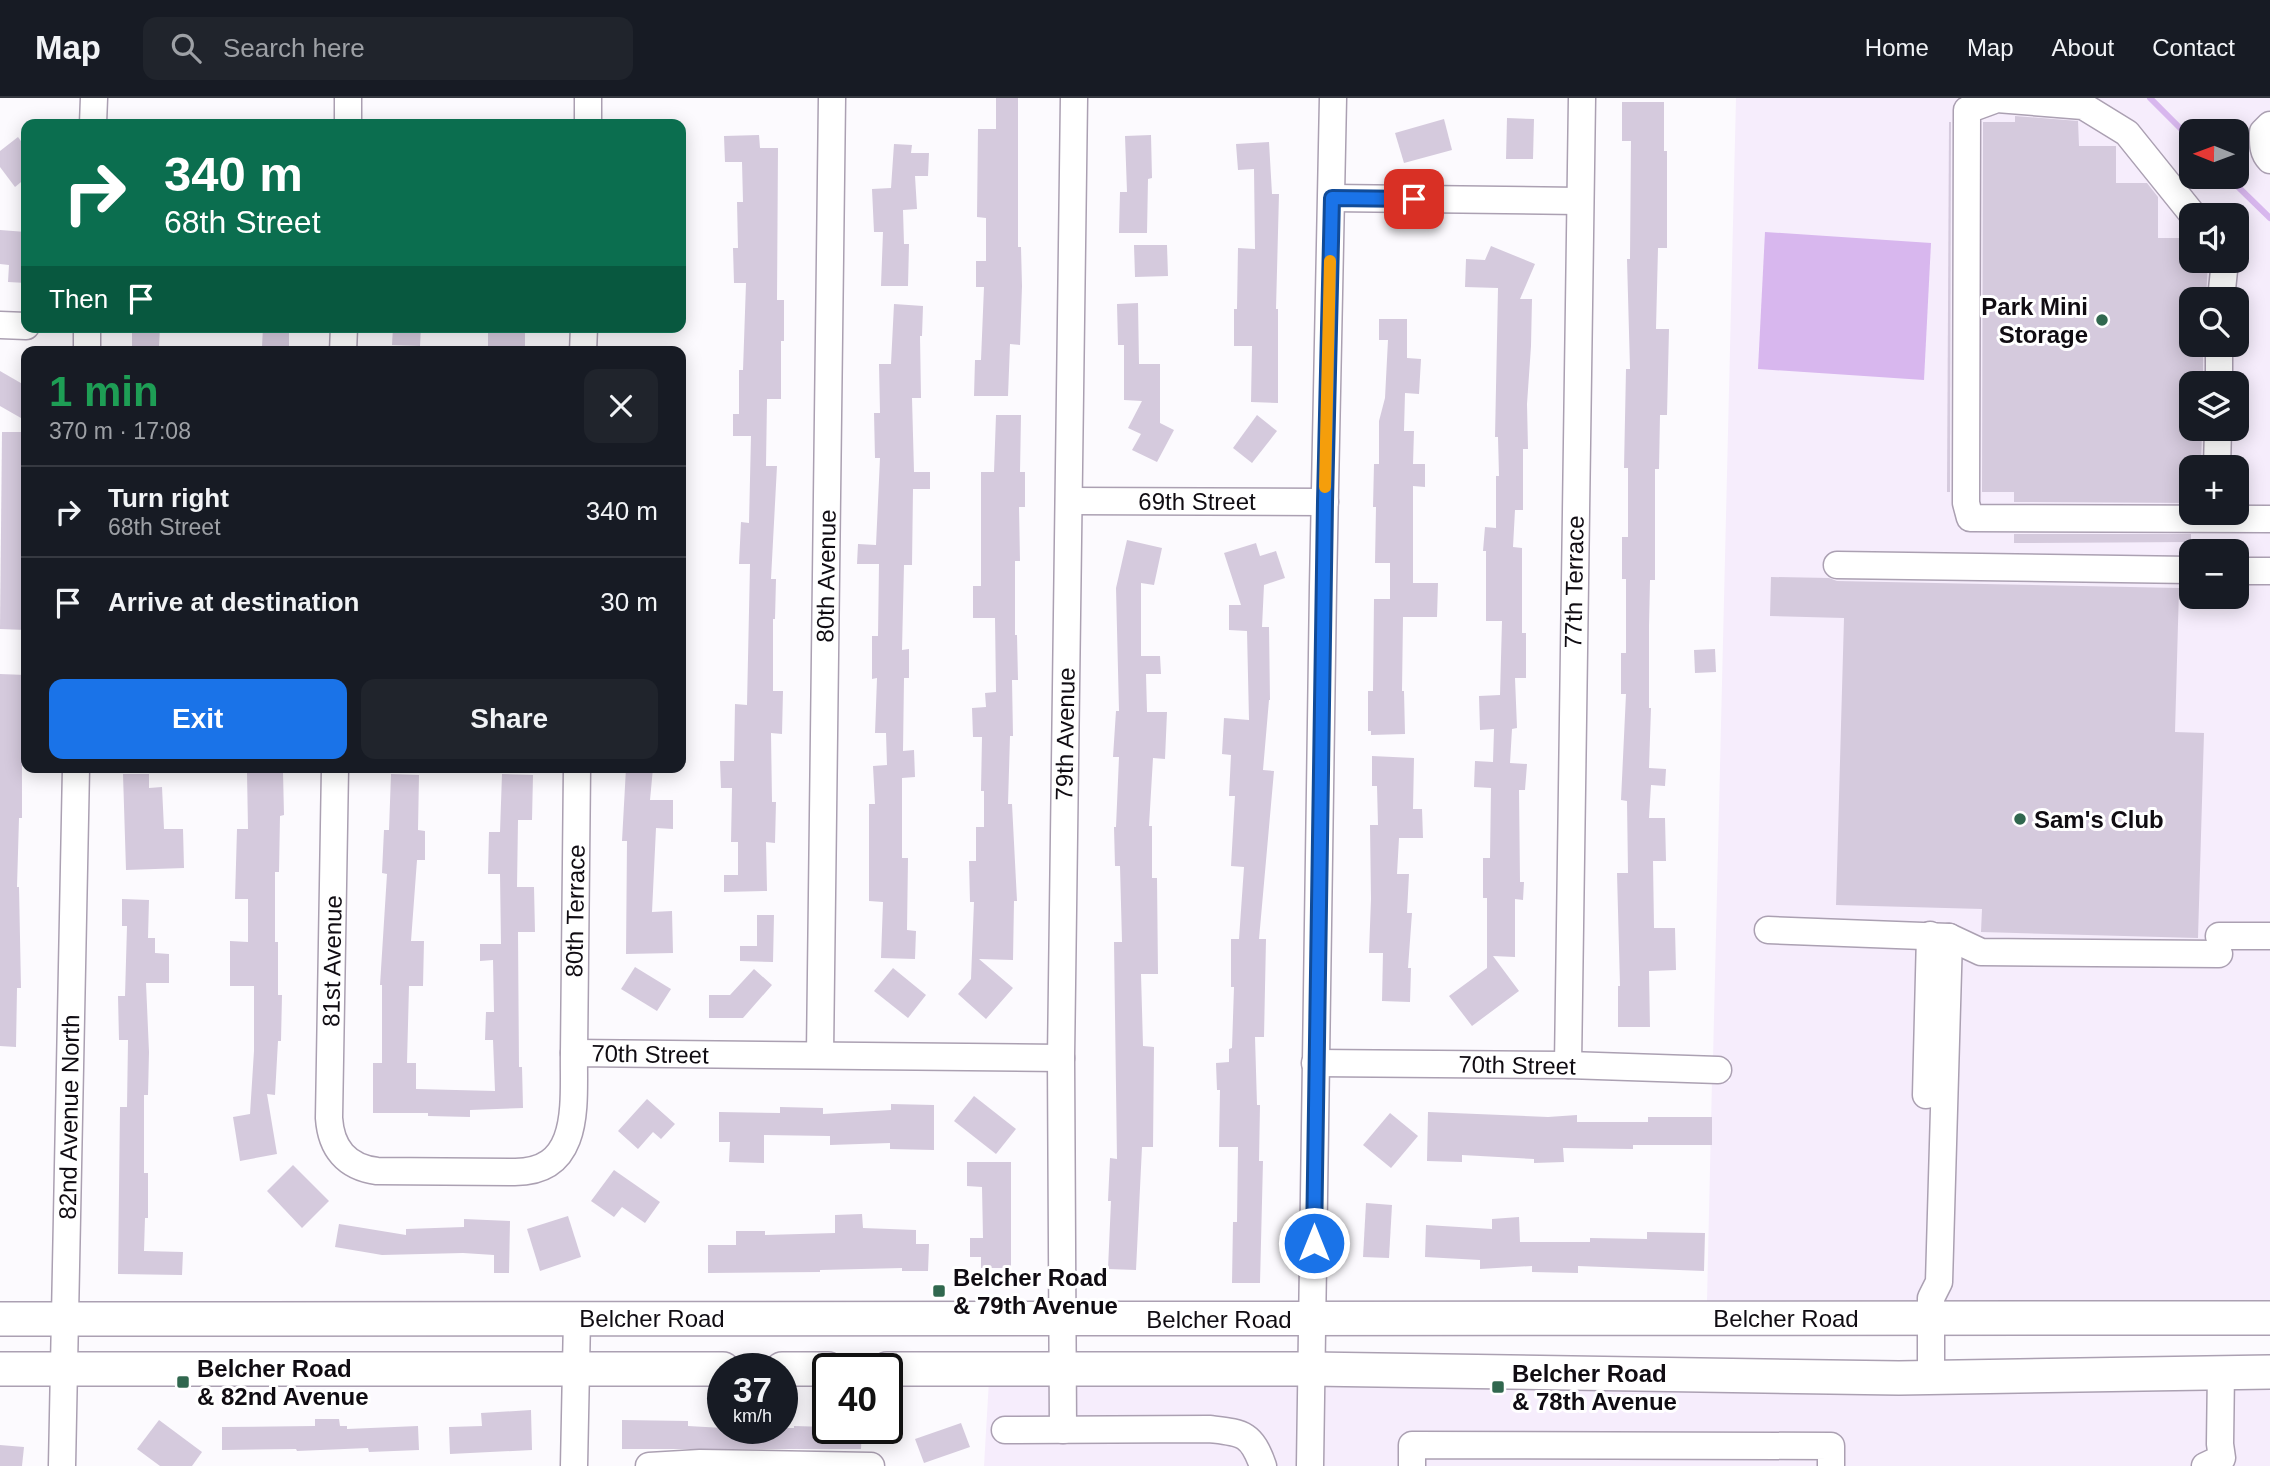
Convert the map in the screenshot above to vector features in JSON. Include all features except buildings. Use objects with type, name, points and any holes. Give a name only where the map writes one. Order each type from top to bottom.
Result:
[{"type":"main road","name":"Belcher Road","points":[[0,1319],[1313,1320],[1931,1307],[2270,1318]]},
{"type":"main road","name":"Belcher Road","points":[[0,1369],[707,1369]]},
{"type":"main road","name":"Belcher Road","points":[[903,1369],[1312,1369],[1931,1377],[2270,1372]]},
{"type":"street","points":[[93,119],[94,98]]},
{"type":"street","points":[[348,98],[348,119]]},
{"type":"street","points":[[588,98],[588,119]]},
{"type":"street","name":"80th Avenue","points":[[820,1054],[832,98]]},
{"type":"street","name":"79th Avenue","points":[[1063,1430],[1061,1058],[1074,98]]},
{"type":"street","points":[[1310,1466],[1334,98]]},
{"type":"street","name":"77th Terrace","points":[[1568,1065],[1581,98]]},
{"type":"street","points":[[2179,516],[1970,518],[1966,503],[1967,110],[1997,99],[2082,106],[2127,133],[2183,203]]},
{"type":"street","points":[[2270,125],[2263,132],[2263,144],[2264,152],[2270,160]]},
{"type":"street","points":[[1332,198],[1579,201]]},
{"type":"street","points":[[0,325],[21,326]]},
{"type":"street","name":"69th Street","points":[[1069,501],[1325,502]]},
{"type":"street","points":[[2249,518],[2270,519]]},
{"type":"street","points":[[1837,565],[2179,570]]},
{"type":"street","points":[[2249,570],[2270,571]]},
{"type":"street","name":"82nd Avenue North","points":[[62,1466],[76,773]]},
{"type":"street","name":"81st Avenue","points":[[335,773],[329,1118],[334,1143],[339,1152]]},
{"type":"street","name":"80th Terrace","points":[[574,1053],[577,773]]},
{"type":"street","points":[[1768,930],[1939,936],[1982,951],[2219,945],[2270,936]]},
{"type":"street","points":[[1931,1377],[1931,1307],[1939,1282],[1939,936]]},
{"type":"street","name":"70th Street","points":[[339,1152],[356,1166],[377,1171],[535,1171],[555,1158],[569,1139],[574,1053],[1061,1058]]},
{"type":"street","name":"70th Street","points":[[1315,1063],[1568,1065],[1718,1070]]},
{"type":"street","points":[[573,1466],[577,1318]]},
{"type":"street","points":[[2216,1463],[2220,1444],[2221,1371]]},
{"type":"street","points":[[1005,1430],[1209,1429],[1240,1433],[1250,1439],[1264,1466]]},
{"type":"street","points":[[1412,1466],[1412,1445],[1440,1445],[1831,1446],[1831,1466]]},
{"type":"street","points":[[649,1466],[700,1463],[870,1465]]},
{"type":"shaded area","points":[[1736,98],[2270,98],[2270,926],[2207,927],[2208,947],[2270,947],[2270,1304],[1707,1301],[1712,1080],[1730,1081],[1731,1060],[1713,1059]]},
{"type":"shaded area","points":[[1765,232],[1931,243],[1924,380],[1758,369]]},
{"type":"shaded area","points":[[989,1380],[1300,1380],[1299,1466],[984,1466]]},
{"type":"shaded area","points":[[1324,1380],[2270,1382],[2270,1466],[1322,1466]]},
{"type":"waterway","points":[[2150,98],[2179,127]]},
{"type":"waterway","points":[[2240,189],[2270,218]]},
{"type":"slow traffic","points":[[1325,487],[1330,261]]},
{"type":"place","name":"Park Mini Storage","points":[[2102,320]]},
{"type":"place","name":"Sam's Club","points":[[2020,819]]},
{"type":"place","name":"Belcher Road & 79th Avenue","points":[[939,1291]]},
{"type":"place","name":"Belcher Road & 82nd Avenue","points":[[183,1382]]},
{"type":"place","name":"Belcher Road & 78th Avenue","points":[[1498,1387]]},
{"type":"route","points":[[1314,1243],[1315,1063],[1332,198],[1414,199]]}]
